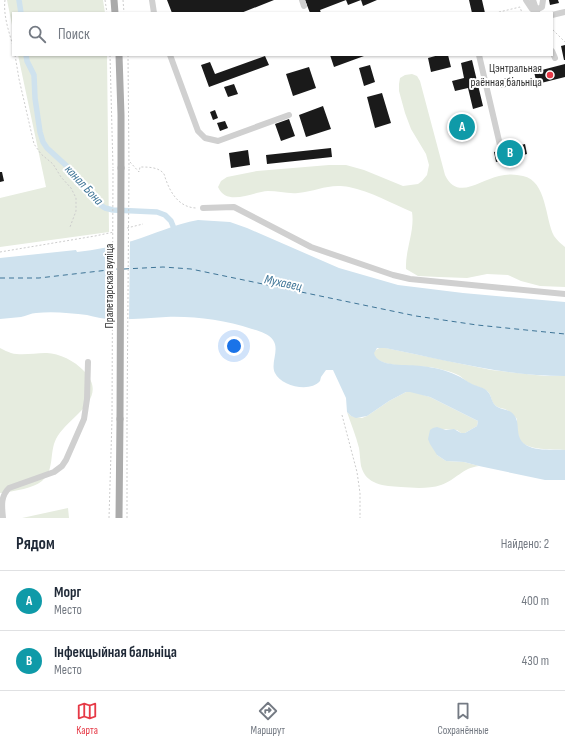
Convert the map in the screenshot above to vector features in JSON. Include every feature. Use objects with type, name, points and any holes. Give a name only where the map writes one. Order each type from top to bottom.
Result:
[{"type":"main road","points":[[114,0],[115,12]]},
{"type":"main road","name":"Пралетарская вуліца","points":[[119,56],[121,115],[123,419],[119,518]]},
{"type":"street","points":[[152,0],[154,12]]},
{"type":"street","points":[[526,0],[532,9],[537,12]]},
{"type":"street","points":[[533,0],[537,12]]},
{"type":"street","points":[[537,12],[542,7],[543,0]]},
{"type":"street","points":[[553,15],[565,12]]},
{"type":"street","points":[[553,53],[555,58]]},
{"type":"street","points":[[170,56],[198,131],[205,138],[218,141],[289,115]]},
{"type":"street","points":[[479,56],[500,145]]},
{"type":"street","points":[[203,208],[234,207],[311,247],[404,278],[565,294]]},
{"type":"street","points":[[3,518],[2,501],[4,493],[9,488],[54,472],[62,466],[66,460],[84,419],[87,399],[88,362]]},
{"type":"path","points":[[5,0],[4,4],[7,24],[12,42]]},
{"type":"path","points":[[105,0],[107,12]]},
{"type":"path","points":[[122,0],[124,12]]},
{"type":"path","points":[[499,12],[520,7],[522,12]]},
{"type":"path","points":[[553,30],[565,42]]},
{"type":"path","points":[[15,56],[34,144],[41,154],[53,164],[61,177],[71,188],[76,198],[76,211],[70,227]]},
{"type":"path","points":[[109,518],[112,419],[113,168],[110,56]]},
{"type":"path","points":[[126,518],[123,419],[129,168],[128,56]]},
{"type":"path","points":[[129,161],[139,172],[140,167],[152,167],[157,169],[164,174],[172,194],[182,204],[191,208],[203,208]]},
{"type":"path","points":[[123,229],[144,224]]},
{"type":"path","points":[[0,252],[116,231]]},
{"type":"path","points":[[342,414],[357,472],[360,493],[360,518]]},
{"type":"shaded area","points":[[7,0],[103,0],[105,12],[12,12],[12,25]]},
{"type":"shaded area","points":[[18,56],[107,56],[109,232],[0,247],[0,198],[46,187]]},
{"type":"shaded area","points":[[412,74],[417,76],[420,81],[445,175],[450,183],[456,187],[469,187],[492,178],[511,174],[531,179],[537,185],[544,202],[554,236],[565,247],[565,287],[540,286],[521,281],[508,275],[487,274],[467,278],[418,276],[406,269],[413,219],[412,212],[357,189],[335,186],[298,193],[268,191],[234,197],[227,196],[222,193],[218,187],[221,181],[227,177],[257,171],[329,165],[346,165],[364,170],[403,186],[418,184],[427,175],[429,165],[426,154],[411,129],[399,91],[400,78],[405,75]]},
{"type":"shaded area","points":[[381,347],[491,370],[545,376],[565,376],[565,450],[534,448],[523,444],[518,435],[517,419],[505,409],[494,405],[489,393],[486,390],[471,384],[457,374],[445,370],[430,367],[396,365],[380,361],[375,357],[374,351]]},
{"type":"shaded area","points":[[0,348],[15,354],[50,353],[66,358],[83,370],[91,380],[93,390],[85,407],[56,439],[49,472],[46,477],[34,486],[4,493],[0,493]]},
{"type":"shaded area","points":[[406,392],[414,392],[430,397],[478,421],[477,426],[465,433],[461,433],[457,430],[441,429],[437,455],[446,461],[464,462],[479,466],[468,469],[446,483],[426,488],[382,485],[371,481],[367,477],[361,466],[359,448],[347,412],[351,416],[362,418]]},
{"type":"shaded area","points":[[68,508],[69,518],[22,518]]},
{"type":"water","name":"Мухавец","points":[[198,220],[230,222],[339,268],[398,285],[463,293],[565,302],[565,376],[497,370],[385,348],[377,348],[374,353],[376,358],[387,363],[426,366],[439,369],[485,389],[496,406],[512,413],[516,417],[519,436],[526,445],[532,448],[546,450],[565,450],[565,480],[545,480],[464,462],[446,461],[437,455],[430,444],[428,439],[430,430],[437,427],[446,430],[454,429],[461,433],[465,433],[477,426],[478,421],[430,397],[406,392],[389,401],[367,416],[356,418],[351,416],[347,412],[346,398],[333,370],[326,370],[320,381],[310,387],[289,384],[278,378],[275,373],[274,365],[276,348],[273,340],[264,333],[241,326],[209,319],[188,317],[108,319],[87,315],[55,312],[34,313],[21,317],[0,319],[0,258],[98,249],[132,241]]},
{"type":"pier","points":[[130,239],[129,321],[112,321],[113,244]]},
{"type":"building","points":[[167,0],[274,0],[244,12],[172,12]]},
{"type":"building","points":[[305,0],[346,0],[320,10],[321,12],[310,12]]},
{"type":"building","points":[[346,0],[361,0],[348,5]]},
{"type":"building","points":[[361,0],[377,0],[363,6]]},
{"type":"building","points":[[469,0],[482,0],[485,12],[472,12]]},
{"type":"building","points":[[549,0],[558,0],[559,3],[550,5]]},
{"type":"building","name":"Цэнтральная раённая бальніца","points":[[565,45],[565,60],[564,60],[561,46]]},
{"type":"building","points":[[265,56],[269,65],[209,87],[201,65],[210,62],[215,74]]},
{"type":"building","points":[[330,56],[364,56],[334,67]]},
{"type":"building","points":[[435,56],[448,56],[451,67],[431,72],[428,58]]},
{"type":"building","points":[[472,60],[483,106],[473,109],[468,88],[455,91],[452,81],[464,78],[461,63]]},
{"type":"building","name":"Цэнтральная раённая бальніца","points":[[565,64],[565,77],[537,84],[534,72]]},
{"type":"building","points":[[370,65],[375,82],[364,86],[359,68]]},
{"type":"building","points":[[309,67],[316,88],[293,96],[286,74]]},
{"type":"building","points":[[513,77],[515,85],[501,88],[500,79]]},
{"type":"building","points":[[234,84],[238,94],[228,97],[224,87]]},
{"type":"building","points":[[382,93],[391,123],[375,128],[367,97]]},
{"type":"building","points":[[323,106],[331,129],[306,137],[299,115]]},
{"type":"building","points":[[215,110],[218,118],[213,120],[210,112]]},
{"type":"building","points":[[289,119],[295,136],[281,141],[275,124]]},
{"type":"building","points":[[225,121],[228,128],[220,131],[217,123]]},
{"type":"building","points":[[468,121],[471,130],[457,133],[454,124]]},
{"type":"building","points":[[525,144],[527,154],[496,162],[494,152]]},
{"type":"building","points":[[331,148],[332,157],[267,164],[266,155]]},
{"type":"building","points":[[248,150],[250,165],[231,168],[229,153]]},
{"type":"building","points":[[0,172],[2,172],[4,181],[0,182]]},
{"type":"waterway","name":"канал Бона","points":[[19,0],[21,12]]},
{"type":"waterway","name":"канал Бона","points":[[26,56],[34,75],[35,98],[40,132],[43,142],[47,148],[71,170],[96,202],[105,208],[113,210],[157,212],[165,215],[171,221],[175,231]]},
{"type":"ferry route","points":[[124,269],[163,267],[191,269],[416,316],[477,325],[565,334]]},
{"type":"ferry route","points":[[0,278],[39,278],[117,269]]},
{"type":"place","name":"Цэнтральная раённая бальніца","points":[[550,75]]},
{"type":"place","name":"Морг","points":[[462,127]]},
{"type":"place","name":"Інфекцыйная бальніца","points":[[510,153]]}]
